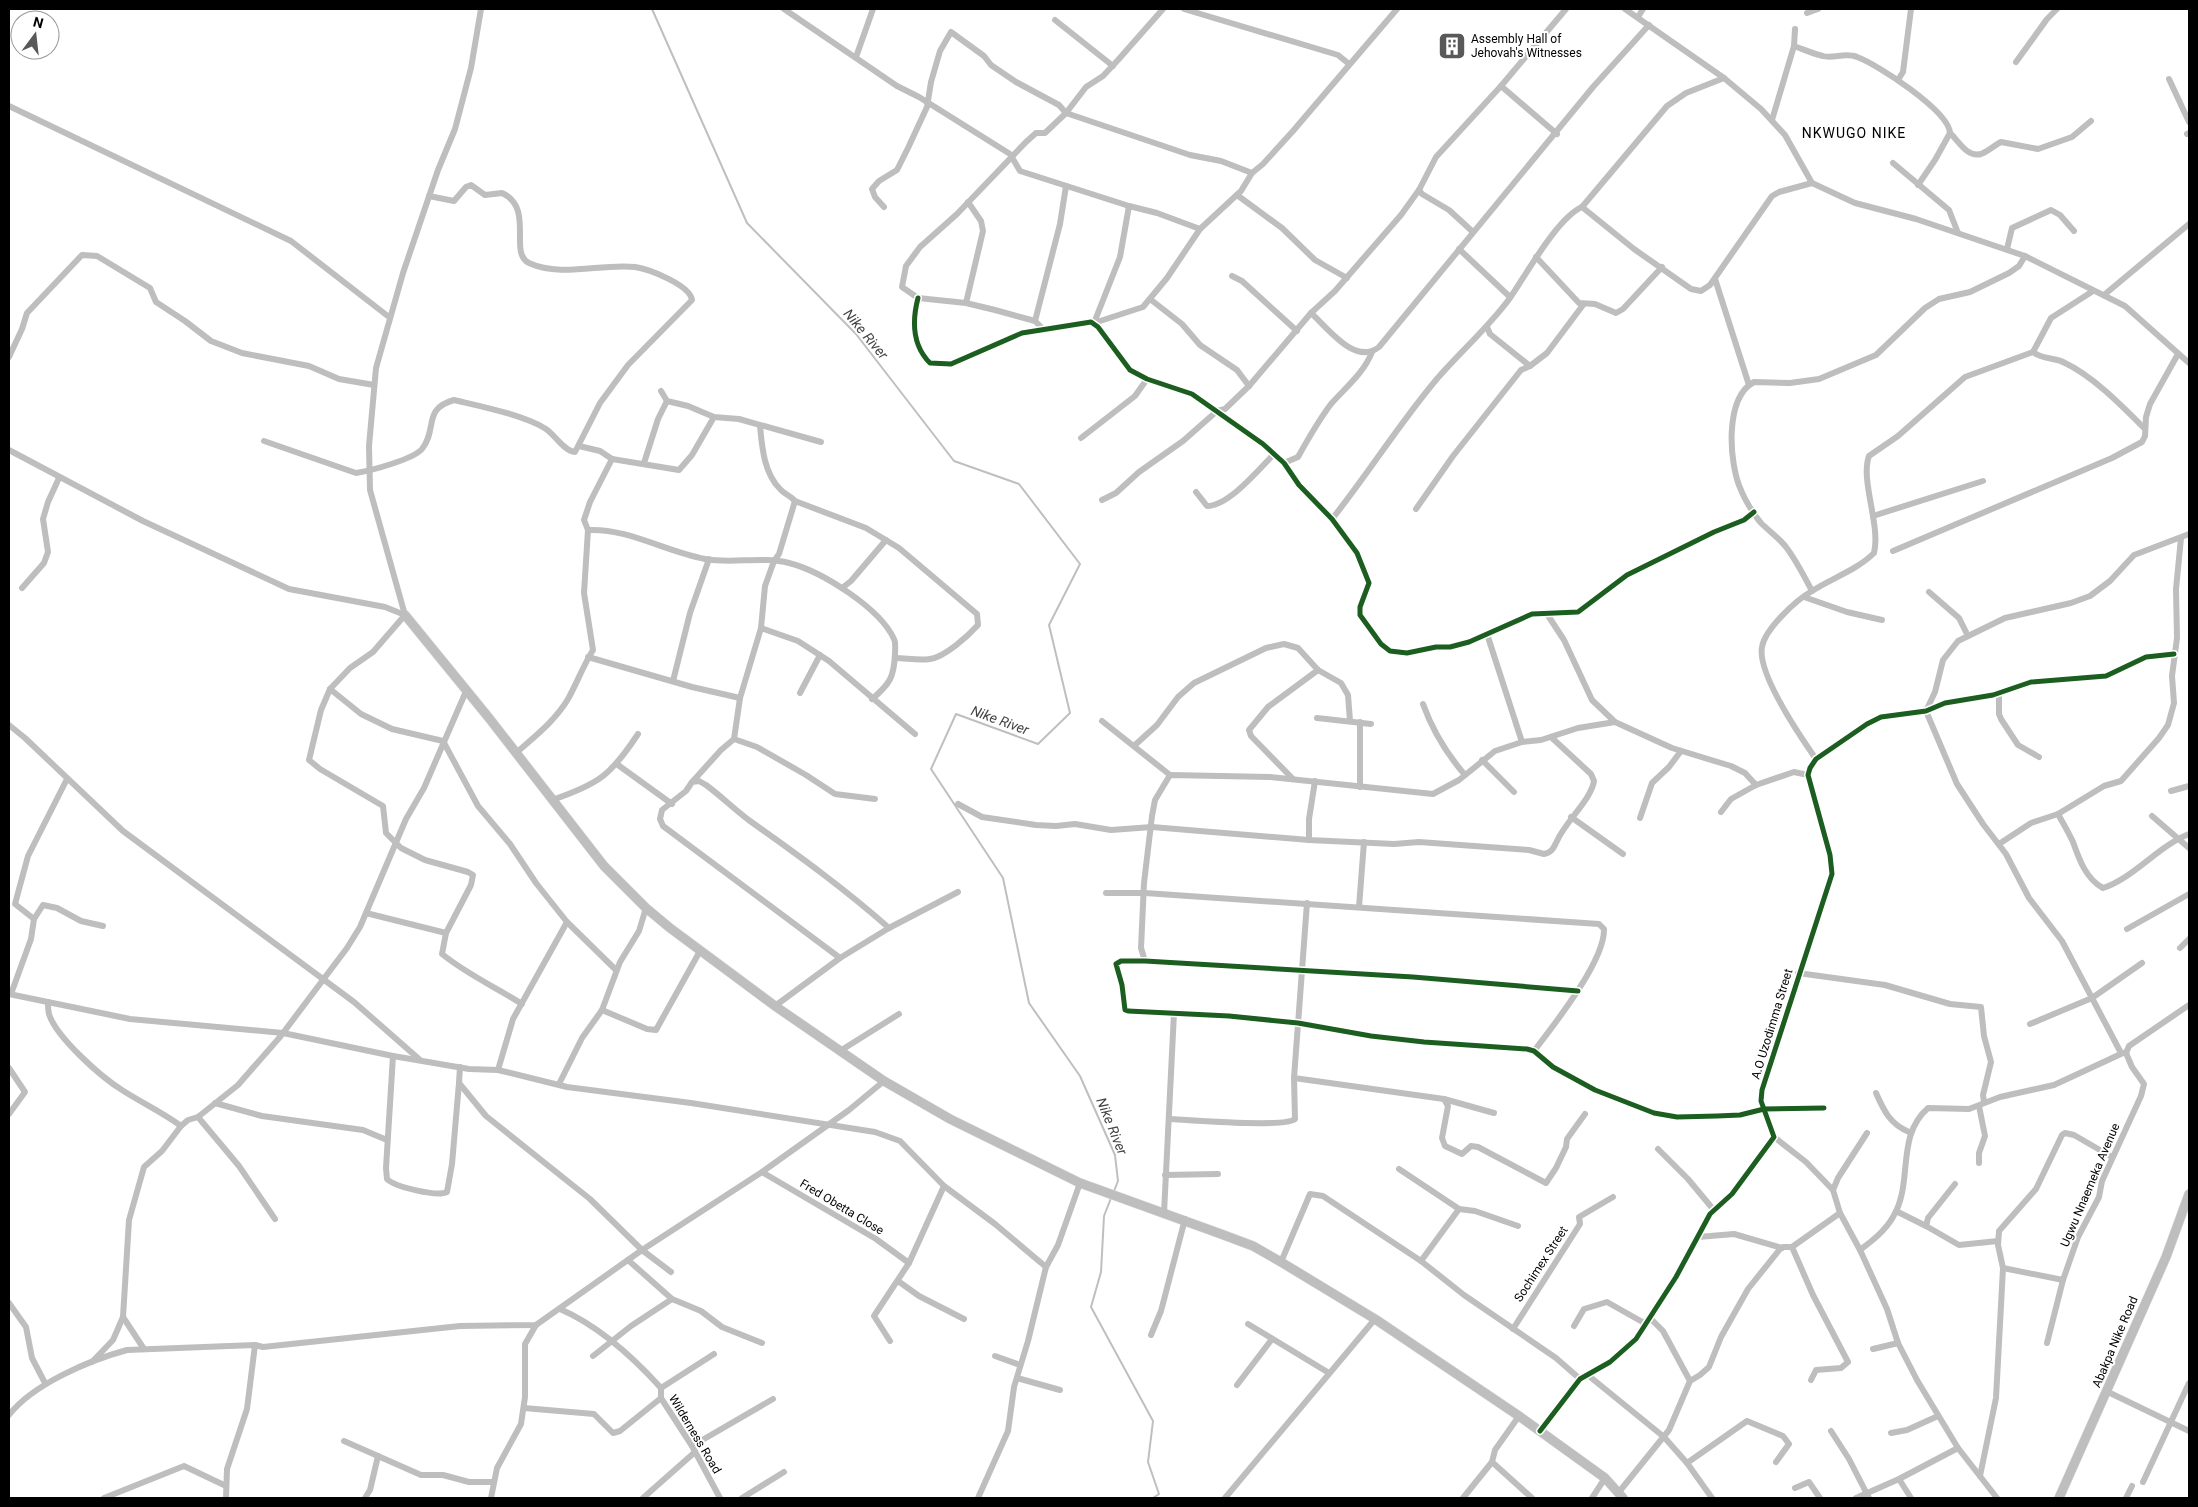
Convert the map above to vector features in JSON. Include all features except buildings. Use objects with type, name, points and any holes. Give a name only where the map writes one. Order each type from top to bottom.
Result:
[{"type":"main road","points":[[405,615],[467,689],[604,866],[646,908],[700,951],[775,1006],[884,1080],[950,1119],[1080,1183],[1185,1219],[1252,1246],[1281,1262],[1375,1319],[1519,1416],[1605,1478],[1621,1495]]},
{"type":"main road","name":"Abakpa Nike Road","points":[[2059,1498],[2108,1392],[2166,1258],[2189,1194]]},
{"type":"street","points":[[405,615],[370,490],[368,471],[376,368],[389,316],[429,196],[455,129],[471,68],[481,9]]},
{"type":"street","points":[[784,9],[800,18],[811,28],[897,86],[928,102],[1010,154],[1020,171],[1129,206],[1157,213],[1200,229]]},
{"type":"street","points":[[856,57],[873,9]]},
{"type":"street","points":[[1043,329],[1035,321],[966,303],[918,298],[902,287],[906,266],[920,247],[968,202],[1036,133],[1045,133],[1066,113],[1086,87],[1113,66],[1163,9]]},
{"type":"street","points":[[1184,9],[1338,55],[1349,64]]},
{"type":"street","points":[[918,298],[913,323],[919,348],[930,363],[951,364],[981,350],[991,348],[1018,334],[1086,321],[1094,323],[1143,307],[1172,272],[1200,229],[1237,195],[1252,173],[1263,164],[1293,131],[1397,9]]},
{"type":"street","points":[[1102,500],[1116,493],[1138,472],[1183,441],[1217,411],[1225,409],[1249,386],[1311,313],[1346,278],[1419,190],[1436,157],[1501,86],[1566,9]]},
{"type":"street","points":[[1625,9],[1724,78],[1772,120],[1785,135],[1812,183],[1854,203],[1958,233],[2025,256],[2125,306],[2189,364]]},
{"type":"street","points":[[1638,17],[1643,9]]},
{"type":"street","points":[[1807,13],[1818,9]]},
{"type":"street","points":[[1898,80],[1903,72],[1911,9]]},
{"type":"street","points":[[2016,62],[2047,19],[2057,9]]},
{"type":"street","points":[[1054,20],[1113,66]]},
{"type":"street","points":[[1284,462],[1298,458],[1313,429],[1330,406],[1362,371],[1372,352],[1396,329],[1473,232],[1557,134],[1594,87],[1649,25]]},
{"type":"street","points":[[1772,120],[1794,46],[1796,29]]},
{"type":"street","points":[[884,207],[875,197],[872,189],[879,181],[897,170],[928,102],[940,51],[951,32],[1016,82],[1059,105],[1066,113],[1086,122],[1116,129],[1190,155],[1221,161],[1252,173]]},
{"type":"street","points":[[1794,46],[1824,56],[1856,56],[1898,80],[1930,105],[1947,125],[1950,133],[1964,150],[1973,154],[1981,154],[2001,142],[2038,149],[2072,137],[2091,121]]},
{"type":"street","points":[[1332,519],[1437,379],[1487,327],[1510,297],[1536,257],[1569,217],[1582,208],[1668,106],[1686,94],[1724,78]]},
{"type":"street","points":[[2169,79],[2189,122]]},
{"type":"street","points":[[1501,86],[1557,134]]},
{"type":"street","points":[[9,106],[291,242],[389,316]]},
{"type":"street","points":[[1918,185],[1950,133]]},
{"type":"street","points":[[1893,163],[1949,210],[1958,233]]},
{"type":"street","points":[[1582,208],[1634,248],[1698,291],[1704,291],[1715,279],[1772,196],[1779,192],[1812,183]]},
{"type":"street","points":[[264,441],[356,473],[368,471],[411,458],[421,451],[426,444],[434,411],[442,403],[454,400],[533,422],[547,430],[572,452],[575,452],[600,403],[628,364],[692,300],[689,291],[674,282],[636,267],[551,269],[528,263],[522,258],[520,218],[516,206],[507,196],[502,194],[485,195],[471,185],[466,187],[454,201],[429,196]]},
{"type":"street","points":[[1035,321],[1060,224],[1066,186]]},
{"type":"street","points":[[1419,190],[1422,194],[1449,210],[1473,232]]},
{"type":"street","points":[[1237,195],[1282,228],[1315,260],[1346,278]]},
{"type":"street","points":[[966,303],[983,231],[981,220],[968,202]]},
{"type":"street","points":[[1094,323],[1120,256],[1129,206]]},
{"type":"street","points":[[2007,250],[2012,228],[2051,210],[2060,215],[2074,231]]},
{"type":"street","points":[[2104,295],[2160,246],[2189,224]]},
{"type":"street","points":[[1459,249],[1510,297]]},
{"type":"street","points":[[9,357],[27,313],[82,255],[97,256],[150,288],[156,302],[186,320],[211,341],[242,353],[309,366],[339,379],[374,385]]},
{"type":"street","points":[[1812,591],[1786,547],[1760,522],[1741,491],[1737,479],[1732,428],[1737,403],[1749,385],[1760,381],[1790,383],[1819,379],[1876,355],[1925,308],[1939,299],[1970,292],[2009,273],[2019,266],[2025,256]]},
{"type":"street","points":[[1536,257],[1584,305]]},
{"type":"street","points":[[1416,509],[1453,456],[1521,370],[1530,366],[1547,353],[1584,305],[1595,304],[1612,312],[1618,312],[1662,267]]},
{"type":"street","points":[[1232,276],[1242,281],[1297,330]]},
{"type":"street","points":[[1715,279],[1749,385]]},
{"type":"street","points":[[1816,759],[1783,708],[1763,667],[1761,656],[1766,635],[1804,597],[1812,591],[1832,582],[1874,553],[1873,516],[1867,466],[1869,456],[1898,436],[1965,377],[2033,352],[2051,318],[2093,291]]},
{"type":"street","points":[[1150,299],[1182,324],[1200,345],[1237,370],[1249,386]]},
{"type":"street","points":[[1311,313],[1352,349],[1362,354],[1372,352]]},
{"type":"street","points":[[1094,323],[1130,370],[1147,379],[1192,394],[1263,444],[1284,462],[1299,485],[1332,519],[1364,566],[1369,583],[1360,607],[1360,615],[1381,644],[1390,652],[1407,653],[1436,647],[1450,647],[1487,634],[1532,614],[1578,612],[1627,575],[1698,539],[1744,520],[1754,512]]},
{"type":"street","points":[[1487,327],[1490,334],[1530,366]]},
{"type":"street","points":[[2033,352],[2046,359],[2064,362],[2082,374],[2145,429]]},
{"type":"street","points":[[1893,551],[2112,458],[2142,442],[2150,404],[2178,354]]},
{"type":"street","points":[[1081,438],[1135,396],[1147,379]]},
{"type":"street","points":[[661,391],[667,400],[688,406],[714,417],[739,419],[822,442]]},
{"type":"street","points":[[644,463],[658,419],[667,400]]},
{"type":"street","points":[[579,446],[600,451],[612,459],[679,470],[692,455],[714,417]]},
{"type":"street","points":[[760,426],[762,447],[770,473],[780,490],[790,495],[795,501],[845,518],[886,540],[973,610],[979,620],[978,625],[964,639],[932,659],[894,658]]},
{"type":"street","points":[[9,450],[143,521],[289,588],[385,607],[405,615]]},
{"type":"street","points":[[1196,492],[1208,506],[1214,505],[1248,481],[1274,454]]},
{"type":"street","points":[[516,753],[556,717],[568,699],[593,650],[584,592],[588,530],[584,520],[590,502],[612,459]]},
{"type":"street","points":[[22,588],[44,563],[48,552],[44,519],[48,502],[59,478]]},
{"type":"street","points":[[1873,516],[1983,481]]},
{"type":"street","points":[[795,501],[779,554],[774,561],[765,586],[761,628],[740,698],[734,739],[721,750],[686,791],[672,804],[662,810],[660,819],[663,826],[840,958]]},
{"type":"street","points":[[588,530],[605,530],[709,559],[789,563],[833,582],[854,596],[887,628],[896,641],[895,668],[891,678],[872,699]]},
{"type":"street","points":[[2123,1053],[2062,941],[2029,898],[1999,844],[1957,784],[1926,712],[1935,692],[1942,660],[1958,641],[2005,618],[2071,603],[2090,596],[2110,581],[2134,555],[2189,534]]},
{"type":"street","points":[[1999,844],[2031,824],[2058,814],[2104,786],[2121,781],[2160,738],[2172,714],[2174,654],[2177,638],[2177,568],[2182,538]]},
{"type":"street","points":[[842,588],[851,581],[886,540]]},
{"type":"street","points":[[672,681],[690,613],[709,559]]},
{"type":"street","points":[[1929,592],[1959,618],[1968,636]]},
{"type":"street","points":[[1804,597],[1847,612],[1882,620]]},
{"type":"street","points":[[1547,614],[1564,640],[1592,700],[1615,722],[1680,751],[1732,766],[1745,773],[1756,785]]},
{"type":"street","points":[[405,615],[373,652],[350,668],[330,689],[321,710],[309,760],[384,806],[386,833],[401,848],[425,860],[473,875],[471,884],[446,934],[442,954],[476,980],[498,988],[522,1004]]},
{"type":"street","points":[[761,628],[798,641],[820,655],[914,734]]},
{"type":"street","points":[[1487,634],[1522,742]]},
{"type":"street","points":[[1135,745],[1157,725],[1178,697],[1194,683],[1266,648],[1284,644],[1291,644],[1298,648],[1318,670],[1341,682],[1348,695],[1350,721]]},
{"type":"street","points":[[1722,812],[1731,799],[1756,785],[1794,772],[1808,775],[1816,759],[1876,720],[1926,712],[1945,703],[1999,693],[2031,682],[2106,676],[2146,657],[2174,654]]},
{"type":"street","points":[[800,692],[820,655]]},
{"type":"street","points":[[588,657],[740,698]]},
{"type":"street","points":[[1293,779],[1251,736],[1249,730],[1268,707],[1318,670]]},
{"type":"street","points":[[330,689],[360,714],[368,718],[392,729],[443,741],[478,806],[510,844],[536,883],[567,922],[616,970]]},
{"type":"street","points":[[90,1364],[113,1340],[123,1317],[127,1237],[132,1204],[141,1172],[149,1161],[162,1151],[181,1126],[188,1120],[198,1117],[238,1085],[283,1033],[347,948],[366,913],[406,819],[424,788],[467,689]]},
{"type":"street","points":[[1999,693],[1999,714],[2001,719],[2018,744],[2031,750],[2038,757]]},
{"type":"street","points":[[1423,704],[1433,730],[1447,755],[1465,775]]},
{"type":"street","points":[[1317,718],[1371,724]]},
{"type":"street","points":[[1102,721],[1170,774],[1293,779],[1433,794],[1465,775],[1482,760],[1500,749],[1522,742],[1551,737],[1578,728],[1615,722]]},
{"type":"street","points":[[1360,722],[1360,787]]},
{"type":"street","points":[[9,725],[123,831],[324,979],[397,1038],[419,1059]]},
{"type":"street","points":[[552,800],[595,783],[618,764],[638,734]]},
{"type":"street","points":[[958,804],[982,817],[1036,825],[1075,824],[1111,830],[1152,827],[1309,840],[1419,842],[1529,850],[1544,854],[1553,849],[1560,833],[1594,784],[1593,777],[1551,737]]},
{"type":"street","points":[[734,739],[757,747],[835,794],[875,799]]},
{"type":"street","points":[[1640,818],[1652,783],[1669,767],[1680,751]]},
{"type":"street","points":[[1482,760],[1514,792]]},
{"type":"street","points":[[618,764],[672,804]]},
{"type":"street","points":[[1145,961],[1141,948],[1144,893],[1155,800],[1170,774]]},
{"type":"street","name":"A.O Uzodimma Street","points":[[1774,1137],[1761,1102],[1762,1090],[1781,1035],[1798,973],[1832,874],[1830,855],[1808,775]]},
{"type":"street","points":[[34,919],[15,904],[28,856],[67,779]]},
{"type":"street","points":[[692,782],[699,781],[717,793],[749,820],[782,842],[860,902],[889,928]]},
{"type":"street","points":[[1309,840],[1309,819],[1315,781]]},
{"type":"street","points":[[2171,792],[2189,786]]},
{"type":"street","points":[[2058,814],[2072,841],[2078,860],[2096,885],[2102,888],[2144,864],[2177,838],[2189,834]]},
{"type":"street","points":[[2152,816],[2189,848]]},
{"type":"street","points":[[1571,817],[1623,854]]},
{"type":"street","points":[[1359,907],[1364,842]]},
{"type":"street","points":[[775,1006],[840,958],[889,928],[958,892]]},
{"type":"street","points":[[1106,893],[1144,893],[1307,903],[1599,924],[1604,929],[1603,939],[1578,991],[1534,1051]]},
{"type":"street","points":[[2128,929],[2189,894]]},
{"type":"street","points":[[1170,1119],[1227,1123],[1292,1121],[1295,1116],[1294,1078],[1307,903]]},
{"type":"street","points":[[104,926],[81,921],[56,908],[43,906],[34,919],[31,939],[10,994],[130,1019],[283,1033],[393,1056],[460,1067],[498,1070],[567,1087],[746,1111],[825,1125],[858,1128],[891,1136],[900,1141],[944,1186],[995,1224],[1046,1267]]},
{"type":"street","points":[[559,1084],[582,1038],[602,1010],[616,970],[639,931],[646,908]]},
{"type":"street","points":[[366,913],[446,934]]},
{"type":"street","points":[[498,1070],[513,1019],[567,922]]},
{"type":"street","points":[[2180,948],[2189,939]]},
{"type":"street","points":[[602,1010],[647,1029],[656,1030],[700,951]]},
{"type":"street","points":[[1578,991],[1145,961],[1121,960],[1116,964],[1122,985],[1125,1010],[1298,1022],[1371,1036],[1534,1051],[1553,1066],[1595,1090],[1654,1113],[1677,1117],[1740,1115],[1764,1109],[1824,1108]]},
{"type":"street","points":[[2030,1024],[2092,998],[2142,963]]},
{"type":"street","points":[[1798,973],[1885,985],[1950,1004],[1979,1007],[1982,1009],[1984,1036],[1991,1062],[1983,1095],[1985,1136],[1979,1153],[1979,1163]]},
{"type":"street","points":[[48,1002],[48,1013],[58,1029],[81,1057],[120,1090],[164,1113],[181,1126]]},
{"type":"street","points":[[1860,1250],[1877,1237],[1896,1211],[1905,1178],[1910,1132],[1928,1108],[1968,1109],[2054,1085],[2123,1053],[2129,1046],[2189,1005]]},
{"type":"street","points":[[1164,1213],[1170,1119],[1169,1069],[1174,1013]]},
{"type":"street","points":[[840,1051],[899,1014]]},
{"type":"street","name":"Ugwu Nnaemeka Avenue","points":[[2047,1343],[2063,1280],[2078,1237],[2099,1197],[2112,1157],[2141,1096],[2144,1084],[2123,1053]]},
{"type":"street","points":[[393,1056],[391,1110],[387,1140],[387,1179],[392,1184],[432,1193],[443,1194],[447,1192],[452,1164],[460,1067]]},
{"type":"street","points":[[9,1068],[25,1092],[9,1114]]},
{"type":"street","points":[[1294,1078],[1444,1099],[1494,1113]]},
{"type":"street","points":[[491,1498],[497,1468],[521,1424],[524,1408],[526,1344],[536,1325],[642,1250],[762,1172],[858,1103],[884,1080]]},
{"type":"street","points":[[459,1083],[486,1116],[590,1199],[642,1250],[671,1272]]},
{"type":"street","points":[[1876,1093],[1882,1110],[1887,1116],[1899,1128],[1910,1132]]},
{"type":"street","points":[[1444,1099],[1448,1106],[1442,1138],[1445,1146],[1462,1154],[1471,1146],[1478,1147],[1546,1183],[1556,1168],[1566,1147],[1567,1139],[1585,1114]]},
{"type":"street","points":[[215,1103],[262,1116],[363,1130],[387,1140]]},
{"type":"street","points":[[198,1117],[239,1166],[275,1219]]},
{"type":"street","points":[[1833,1190],[1838,1178],[1867,1132]]},
{"type":"street","points":[[1980,1476],[1996,1398],[2003,1268],[1998,1241],[1999,1231],[2036,1189],[2065,1133],[2074,1135],[2112,1157]]},
{"type":"street","points":[[1540,1431],[1580,1379],[1589,1376],[1623,1352],[1648,1321],[1713,1209],[1732,1194],[1774,1137],[1806,1162],[1833,1190],[1840,1213],[1860,1250],[1887,1309],[1898,1343],[1958,1448],[1997,1498]]},
{"type":"street","points":[[1658,1149],[1688,1179],[1713,1209]]},
{"type":"street","points":[[1399,1169],[1459,1209],[1475,1211],[1518,1226]]},
{"type":"street","name":"Fred Obetta Close","points":[[762,1172],[876,1239],[909,1263]]},
{"type":"street","points":[[1165,1175],[1218,1174]]},
{"type":"street","points":[[978,1498],[1008,1430],[1020,1365],[1046,1267],[1058,1245],[1080,1183]]},
{"type":"street","points":[[1926,1226],[1928,1218],[1955,1184]]},
{"type":"street","points":[[890,1341],[874,1316],[909,1263],[944,1186]]},
{"type":"street","points":[[1281,1262],[1310,1194],[1330,1200],[1421,1261],[1464,1295],[1556,1358],[1580,1379]]},
{"type":"street","name":"Sochimex Street","points":[[1513,1329],[1580,1224],[1579,1217],[1613,1197]]},
{"type":"street","points":[[1421,1261],[1459,1209]]},
{"type":"street","points":[[1896,1211],[1959,1245],[1998,1241]]},
{"type":"street","points":[[1698,1237],[1734,1234],[1782,1248],[1792,1247],[1840,1213]]},
{"type":"street","points":[[1151,1335],[1161,1311],[1185,1219]]},
{"type":"street","points":[[1792,1247],[1813,1295],[1848,1362],[1840,1368],[1816,1370],[1811,1380]]},
{"type":"street","points":[[1621,1495],[1664,1437],[1690,1381],[1708,1367],[1721,1337],[1748,1289],[1782,1248]]},
{"type":"street","points":[[628,1260],[672,1299],[701,1311],[722,1327],[762,1343]]},
{"type":"street","points":[[2003,1268],[2063,1280]]},
{"type":"street","points":[[898,1281],[934,1304],[964,1319]]},
{"type":"street","points":[[593,1356],[631,1326],[672,1299]]},
{"type":"street","points":[[1574,1326],[1584,1309],[1607,1302],[1648,1321],[1663,1331],[1690,1381]]},
{"type":"street","points":[[9,1303],[26,1327],[32,1358],[46,1383]]},
{"type":"street","name":"Wilderness Road","points":[[560,1309],[584,1321],[611,1341],[636,1361],[661,1388],[661,1398],[694,1449],[720,1498]]},
{"type":"street","points":[[123,1317],[144,1348]]},
{"type":"street","points":[[1225,1498],[1375,1319]]},
{"type":"street","points":[[9,1415],[31,1393],[46,1383],[108,1355],[144,1348],[255,1345],[263,1347],[333,1341],[477,1324],[536,1325]]},
{"type":"street","points":[[1248,1324],[1329,1373]]},
{"type":"street","points":[[1237,1385],[1272,1339]]},
{"type":"street","points":[[1873,1349],[1898,1343]]},
{"type":"street","points":[[226,1498],[227,1469],[247,1409],[255,1345]]},
{"type":"street","points":[[661,1388],[714,1354]]},
{"type":"street","points":[[995,1356],[1020,1365]]},
{"type":"street","points":[[1589,1376],[1664,1437],[1687,1463],[1712,1498]]},
{"type":"street","points":[[1017,1378],[1060,1390]]},
{"type":"street","points":[[2143,1482],[2189,1383]]},
{"type":"street","points":[[2108,1392],[2189,1431]]},
{"type":"street","points":[[524,1408],[594,1414],[613,1433],[620,1431],[661,1398]]},
{"type":"street","points":[[643,1498],[694,1449],[772,1399]]},
{"type":"street","points":[[1463,1498],[1492,1462],[1495,1450],[1519,1416]]},
{"type":"street","points":[[1892,1433],[1907,1430],[1938,1416]]},
{"type":"street","points":[[1687,1463],[1747,1421],[1783,1436],[1787,1440],[1789,1444],[1776,1462]]},
{"type":"street","points":[[1830,1431],[1849,1459],[1867,1496]]},
{"type":"street","points":[[344,1442],[421,1475],[443,1475],[469,1482],[493,1482]]},
{"type":"street","points":[[1856,1498],[1867,1496],[1958,1448]]},
{"type":"street","points":[[365,1498],[370,1490],[378,1456]]},
{"type":"street","points":[[1492,1462],[1524,1495],[1532,1498]]},
{"type":"street","points":[[104,1498],[184,1466],[226,1486]]},
{"type":"street","points":[[742,1498],[784,1472]]},
{"type":"street","points":[[1592,1498],[1605,1478]]},
{"type":"street","points":[[1899,1479],[1910,1498]]},
{"type":"street","points":[[1795,1488],[1809,1482],[1820,1498]]},
{"type":"street","points":[[2126,1498],[2132,1486]]},
{"type":"waterway","name":"Nike River","points":[[652,9],[747,223],[856,334],[954,461],[1019,484],[1080,564],[1049,625],[1070,713],[1038,744],[956,714],[931,769],[1003,878],[1029,1003],[1080,1076],[1115,1155],[1118,1181],[1114,1191]]},
{"type":"waterway","name":"Nike River","points":[[1111,1198],[1104,1216],[1101,1272],[1091,1307],[1153,1421],[1148,1462],[1159,1494],[1153,1498]]},
{"type":"cycle path","points":[[918,298],[914,324],[915,332],[920,348],[930,363],[951,364],[1022,333],[1091,322],[1098,327],[1130,370],[1147,379],[1192,394],[1263,444],[1284,463],[1299,485],[1332,519],[1357,553],[1369,583],[1360,607],[1360,615],[1381,644],[1390,651],[1407,653],[1436,647],[1450,647],[1469,642],[1532,614],[1578,612],[1627,575],[1714,532],[1744,520],[1754,512]]},
{"type":"cycle path","points":[[1540,1431],[1580,1379],[1610,1362],[1636,1339],[1676,1277],[1710,1214],[1732,1194],[1774,1137],[1761,1101],[1762,1090],[1832,874],[1830,855],[1808,775],[1816,759],[1867,724],[1881,717],[1926,711],[1945,703],[1993,695],[2031,682],[2106,676],[2146,657],[2174,654]]},
{"type":"cycle path","points":[[1578,991],[1413,977],[1145,961],[1121,961],[1116,964],[1122,985],[1125,1010],[1128,1011],[1229,1016],[1298,1023],[1371,1036],[1424,1042],[1527,1049],[1534,1051],[1553,1067],[1595,1090],[1654,1113],[1677,1117],[1740,1115],[1764,1109],[1824,1108]]},
{"type":"place","name":"Assembly Hall of Jehovah's Witnesses","points":[[1452,46]]},
{"type":"district","name":"NKWUGO NIKE","points":[[1854,133]]}]
